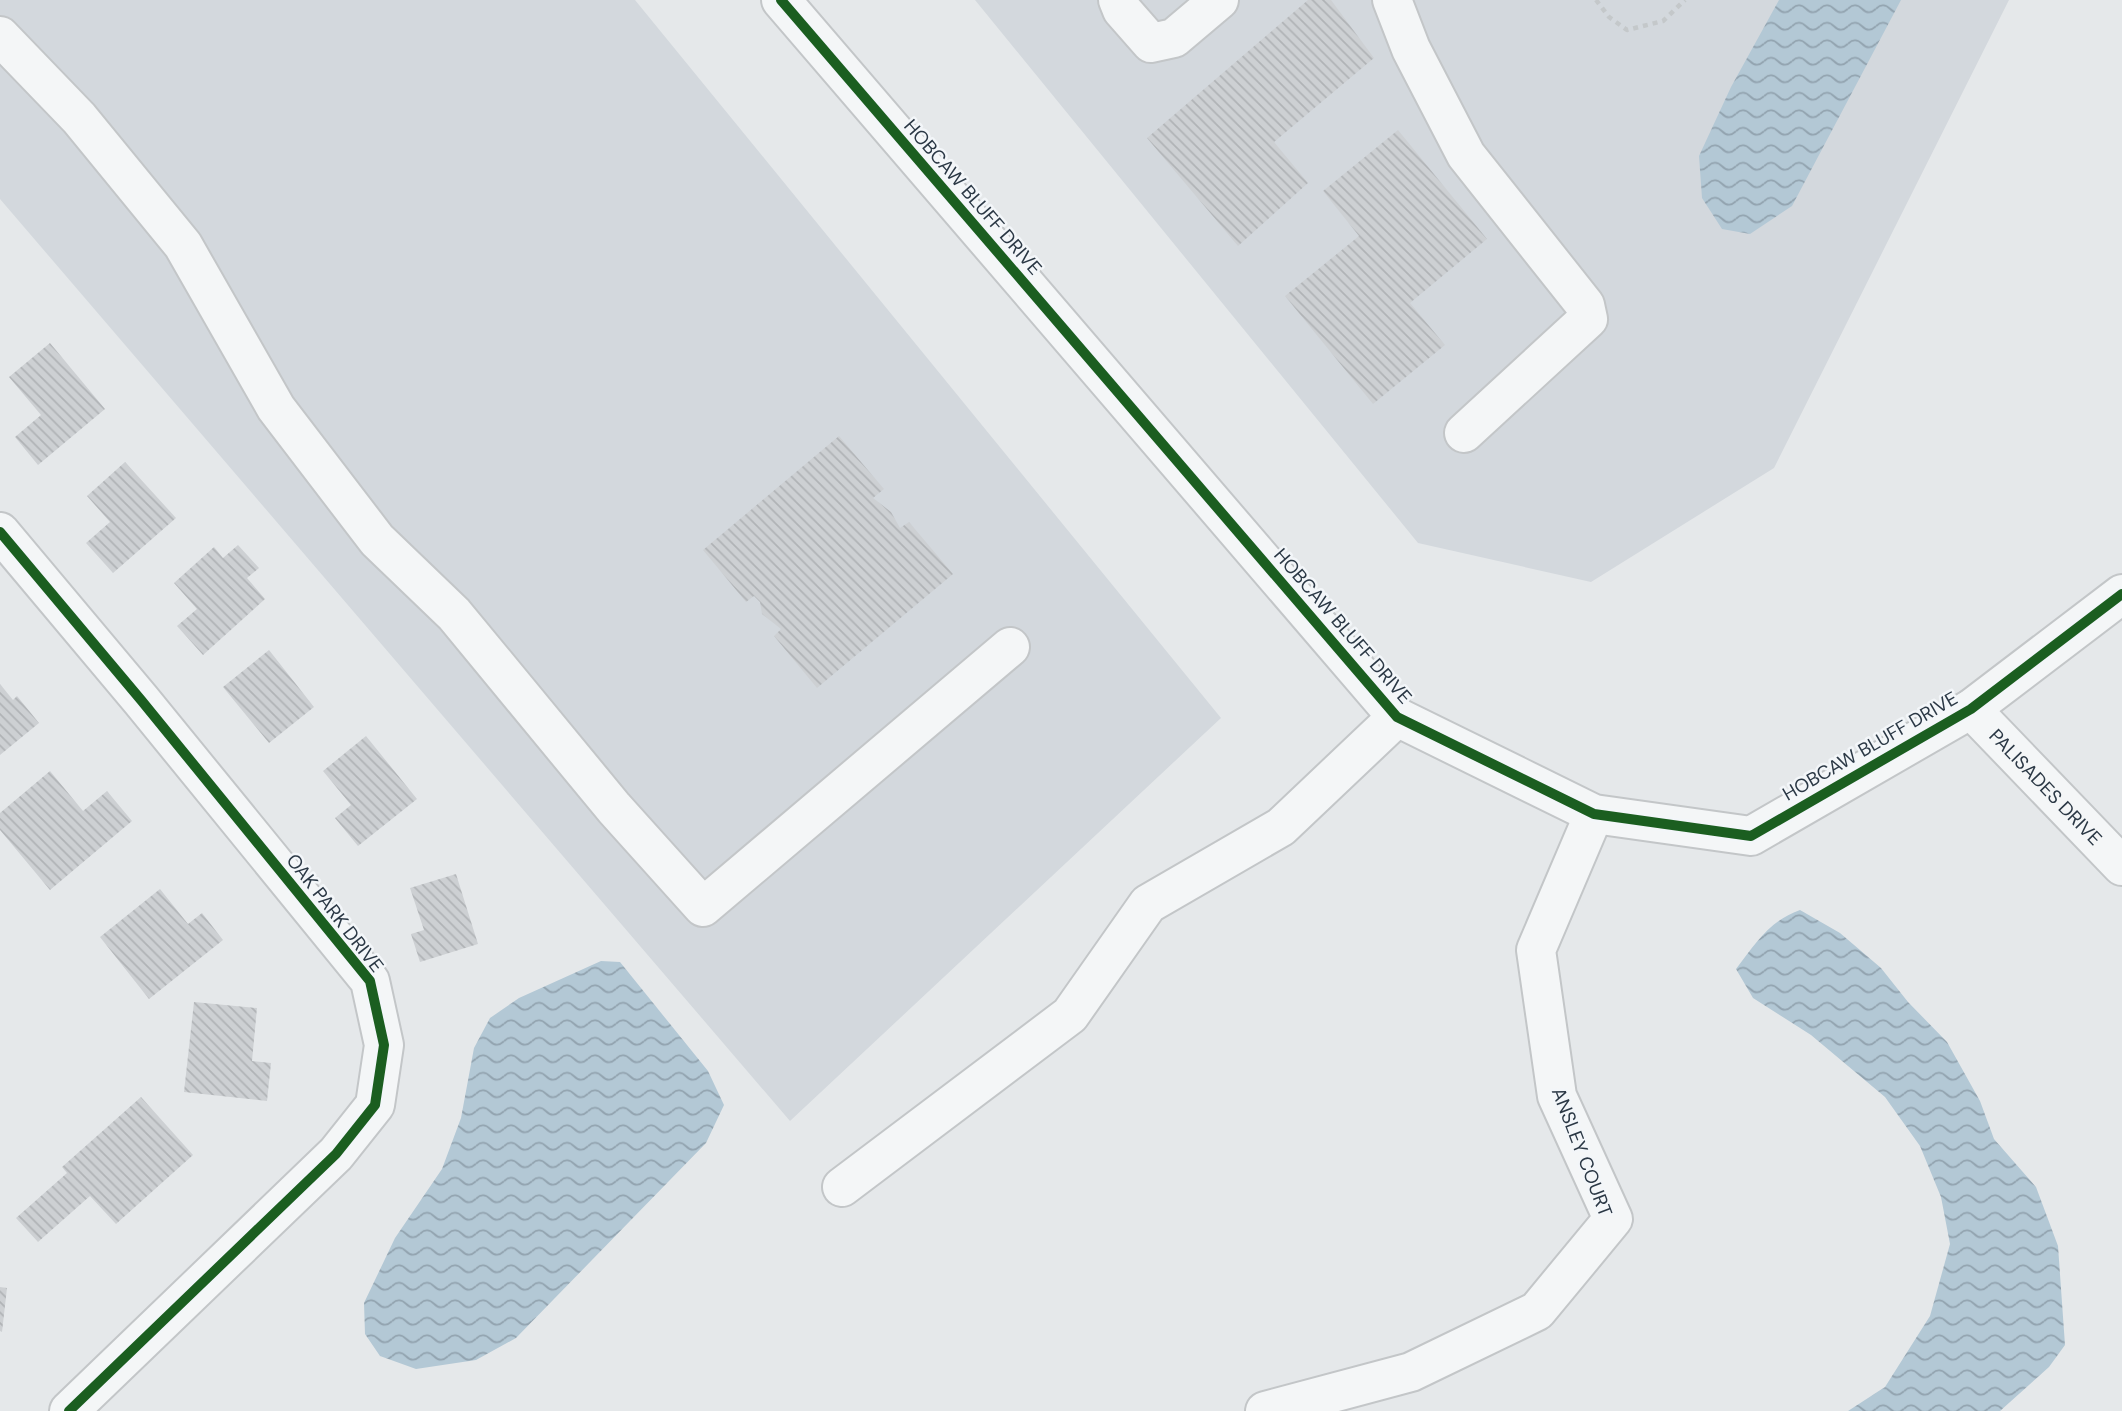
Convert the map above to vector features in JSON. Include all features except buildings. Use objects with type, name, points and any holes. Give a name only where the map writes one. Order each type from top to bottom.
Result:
[{"type":"street","name":"HOBCAW BLUFF DRIVE","points":[[781,0],[1397,717],[1594,814],[1751,836],[1971,709],[2122,594]]},
{"type":"street","points":[[1118,0],[1122,10],[1151,43],[1174,38],[1219,0]]},
{"type":"street","points":[[1392,0],[1411,49],[1466,155],[1585,305],[1588,319],[1464,433]]},
{"type":"street","points":[[0,36],[79,118],[183,245],[276,408],[377,540],[454,614],[614,808],[703,907],[1010,647]]},
{"type":"street","name":"OAK PARK DRIVE","points":[[0,532],[370,981],[384,1045],[375,1105],[336,1154],[69,1411]]},
{"type":"street","name":"PALISADES DRIVE","points":[[1971,709],[2122,866]]},
{"type":"street","points":[[842,1187],[1070,1015],[1147,904],[1281,827],[1397,717]]},
{"type":"street","name":"ANSLEY COURT","points":[[1265,1411],[1411,1372],[1537,1311],[1613,1219],[1557,1096],[1536,950],[1594,814]]},
{"type":"path","points":[[1595,0],[1609,17],[1627,30],[1662,21],[1685,0]]},
{"type":"shaded area","points":[[0,0],[635,0],[1221,718],[790,1121],[0,199]]},
{"type":"shaded area","points":[[975,0],[2009,0],[1774,468],[1591,582],[1418,543]]},
{"type":"water","points":[[1779,0],[1901,0],[1792,206],[1750,234],[1722,229],[1702,198],[1699,156],[1731,87]]},
{"type":"water","points":[[1800,910],[1840,933],[1881,968],[1908,1002],[1947,1042],[1980,1101],[1994,1139],[2036,1187],[2058,1246],[2065,1345],[2049,1367],[2000,1411],[1848,1411],[1885,1387],[1930,1316],[1950,1244],[1941,1197],[1920,1146],[1885,1097],[1811,1035],[1753,998],[1736,969],[1771,927]]},
{"type":"water","points":[[601,961],[620,962],[708,1071],[724,1105],[706,1143],[516,1338],[476,1360],[416,1369],[380,1356],[365,1334],[364,1303],[395,1238],[442,1169],[461,1118],[474,1048],[490,1018],[519,998]]},
{"type":"cycle path","points":[[781,0],[1397,717],[1594,814],[1751,836],[1971,709],[2122,594]]},
{"type":"cycle path","points":[[0,532],[370,981],[384,1045],[375,1105],[336,1154],[69,1411]]}]
